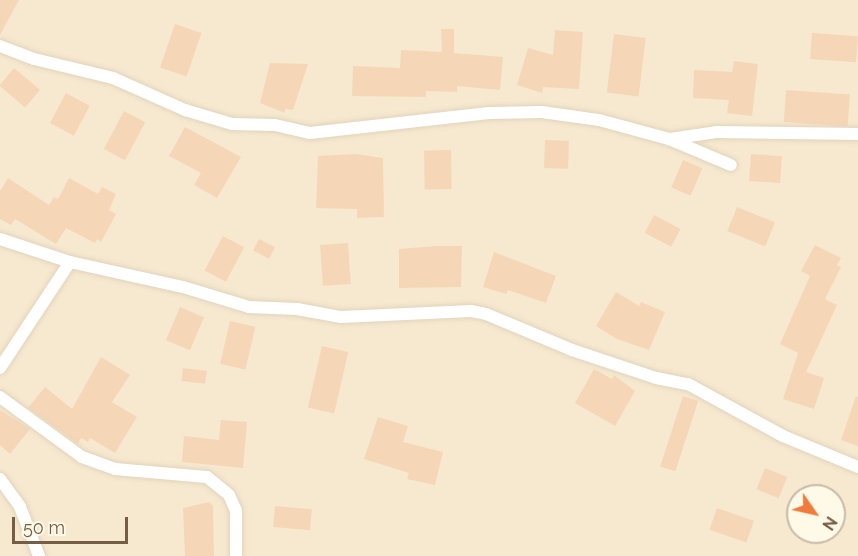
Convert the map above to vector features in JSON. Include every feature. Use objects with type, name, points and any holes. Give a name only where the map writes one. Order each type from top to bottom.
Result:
[{"type":"street","points":[[0,46],[34,59],[113,78],[186,110],[232,124],[274,125],[310,134],[489,113],[543,112],[599,120],[669,139],[731,165]]},
{"type":"street","points":[[669,139],[717,132],[858,134]]},
{"type":"street","points":[[0,239],[70,262],[183,286],[249,307],[297,309],[341,317],[471,311],[486,314],[572,350],[656,378],[688,384],[783,436],[858,467]]},
{"type":"street","points":[[0,368],[70,262]]},
{"type":"street","points":[[0,397],[82,457],[115,469],[207,477],[229,495],[236,511],[236,556]]},
{"type":"street","points":[[0,479],[20,507],[39,556]]},
{"type":"shaded area","points":[[0,0],[858,0],[858,556],[0,556]]},
{"type":"building","points":[[0,0],[19,0],[0,35]]},
{"type":"building","points":[[175,24],[201,33],[186,77],[160,67]]},
{"type":"building","points":[[441,29],[454,29],[454,53],[503,57],[500,90],[457,86],[457,92],[426,91],[426,97],[352,96],[353,66],[400,68],[401,50],[442,52]]},
{"type":"building","points":[[555,30],[583,32],[579,89],[543,87],[542,93],[517,85],[528,48],[553,55]]},
{"type":"building","points":[[812,33],[858,36],[856,62],[810,59]]},
{"type":"building","points":[[614,34],[646,38],[639,96],[607,93]]},
{"type":"building","points":[[734,61],[758,64],[752,116],[727,113],[729,100],[693,98],[694,70],[732,72]]},
{"type":"building","points":[[270,63],[308,64],[293,110],[285,109],[285,113],[260,103]]},
{"type":"building","points":[[14,68],[40,90],[25,107],[0,86]]},
{"type":"building","points":[[786,90],[850,94],[848,126],[784,122]]},
{"type":"building","points":[[66,93],[90,106],[74,136],[50,123]]},
{"type":"building","points":[[124,111],[145,122],[125,160],[104,149]]},
{"type":"building","points":[[185,127],[241,157],[217,198],[194,185],[201,173],[169,156]]},
{"type":"building","points":[[545,140],[569,141],[568,169],[544,168]]},
{"type":"building","points":[[424,150],[451,150],[452,189],[425,189]]},
{"type":"building","points":[[356,154],[383,158],[384,217],[357,218],[357,209],[316,208],[318,156]]},
{"type":"building","points":[[751,154],[782,156],[780,183],[749,181]]},
{"type":"building","points":[[683,160],[702,168],[691,196],[671,188]]},
{"type":"building","points":[[8,178],[49,205],[54,197],[58,199],[69,178],[98,194],[102,187],[116,194],[109,210],[116,214],[101,242],[97,239],[95,243],[66,228],[56,244],[15,219],[11,225],[0,219],[0,191]]},
{"type":"building","points":[[737,207],[775,222],[765,246],[727,231]]},
{"type":"building","points":[[654,215],[680,229],[671,247],[645,233]]},
{"type":"building","points":[[223,236],[244,247],[226,282],[205,270]]},
{"type":"building","points":[[259,239],[275,247],[269,259],[253,251]]},
{"type":"building","points":[[348,243],[351,284],[323,286],[320,245]]},
{"type":"building","points":[[815,245],[841,258],[837,265],[841,267],[825,299],[837,305],[806,372],[824,378],[814,409],[783,399],[798,353],[780,344],[810,276],[801,271]]},
{"type":"building","points":[[462,246],[461,287],[399,288],[399,249]]},
{"type":"building","points":[[494,252],[556,276],[546,303],[508,290],[506,294],[483,287]]},
{"type":"building","points":[[616,292],[639,306],[641,302],[665,312],[649,350],[617,339],[596,326]]},
{"type":"building","points":[[180,307],[204,317],[190,350],[166,340]]},
{"type":"building","points":[[230,321],[255,327],[245,370],[220,364]]},
{"type":"building","points":[[322,346],[348,352],[334,413],[308,407]]},
{"type":"building","points":[[101,357],[130,375],[112,402],[137,417],[115,453],[90,438],[88,442],[81,438],[78,444],[28,408],[45,387],[72,409]]},
{"type":"building","points":[[183,368],[207,371],[205,384],[181,381]]},
{"type":"building","points":[[594,369],[612,379],[614,375],[635,391],[615,426],[575,403]]},
{"type":"building","points":[[683,396],[698,401],[675,471],[660,466]]},
{"type":"building","points":[[856,396],[858,397],[858,446],[841,440]]},
{"type":"building","points":[[0,410],[30,429],[10,454],[0,445]]},
{"type":"building","points":[[378,417],[408,426],[403,442],[443,452],[435,485],[407,479],[409,473],[364,459]]},
{"type":"building","points":[[221,420],[247,422],[243,468],[182,462],[184,436],[219,440]]},
{"type":"building","points":[[765,468],[787,477],[779,498],[756,489]]},
{"type":"building","points":[[209,502],[213,506],[214,556],[185,556],[183,508]]},
{"type":"building","points":[[275,506],[312,509],[310,530],[273,527]]},
{"type":"building","points":[[717,508],[754,521],[746,542],[710,530]]}]
